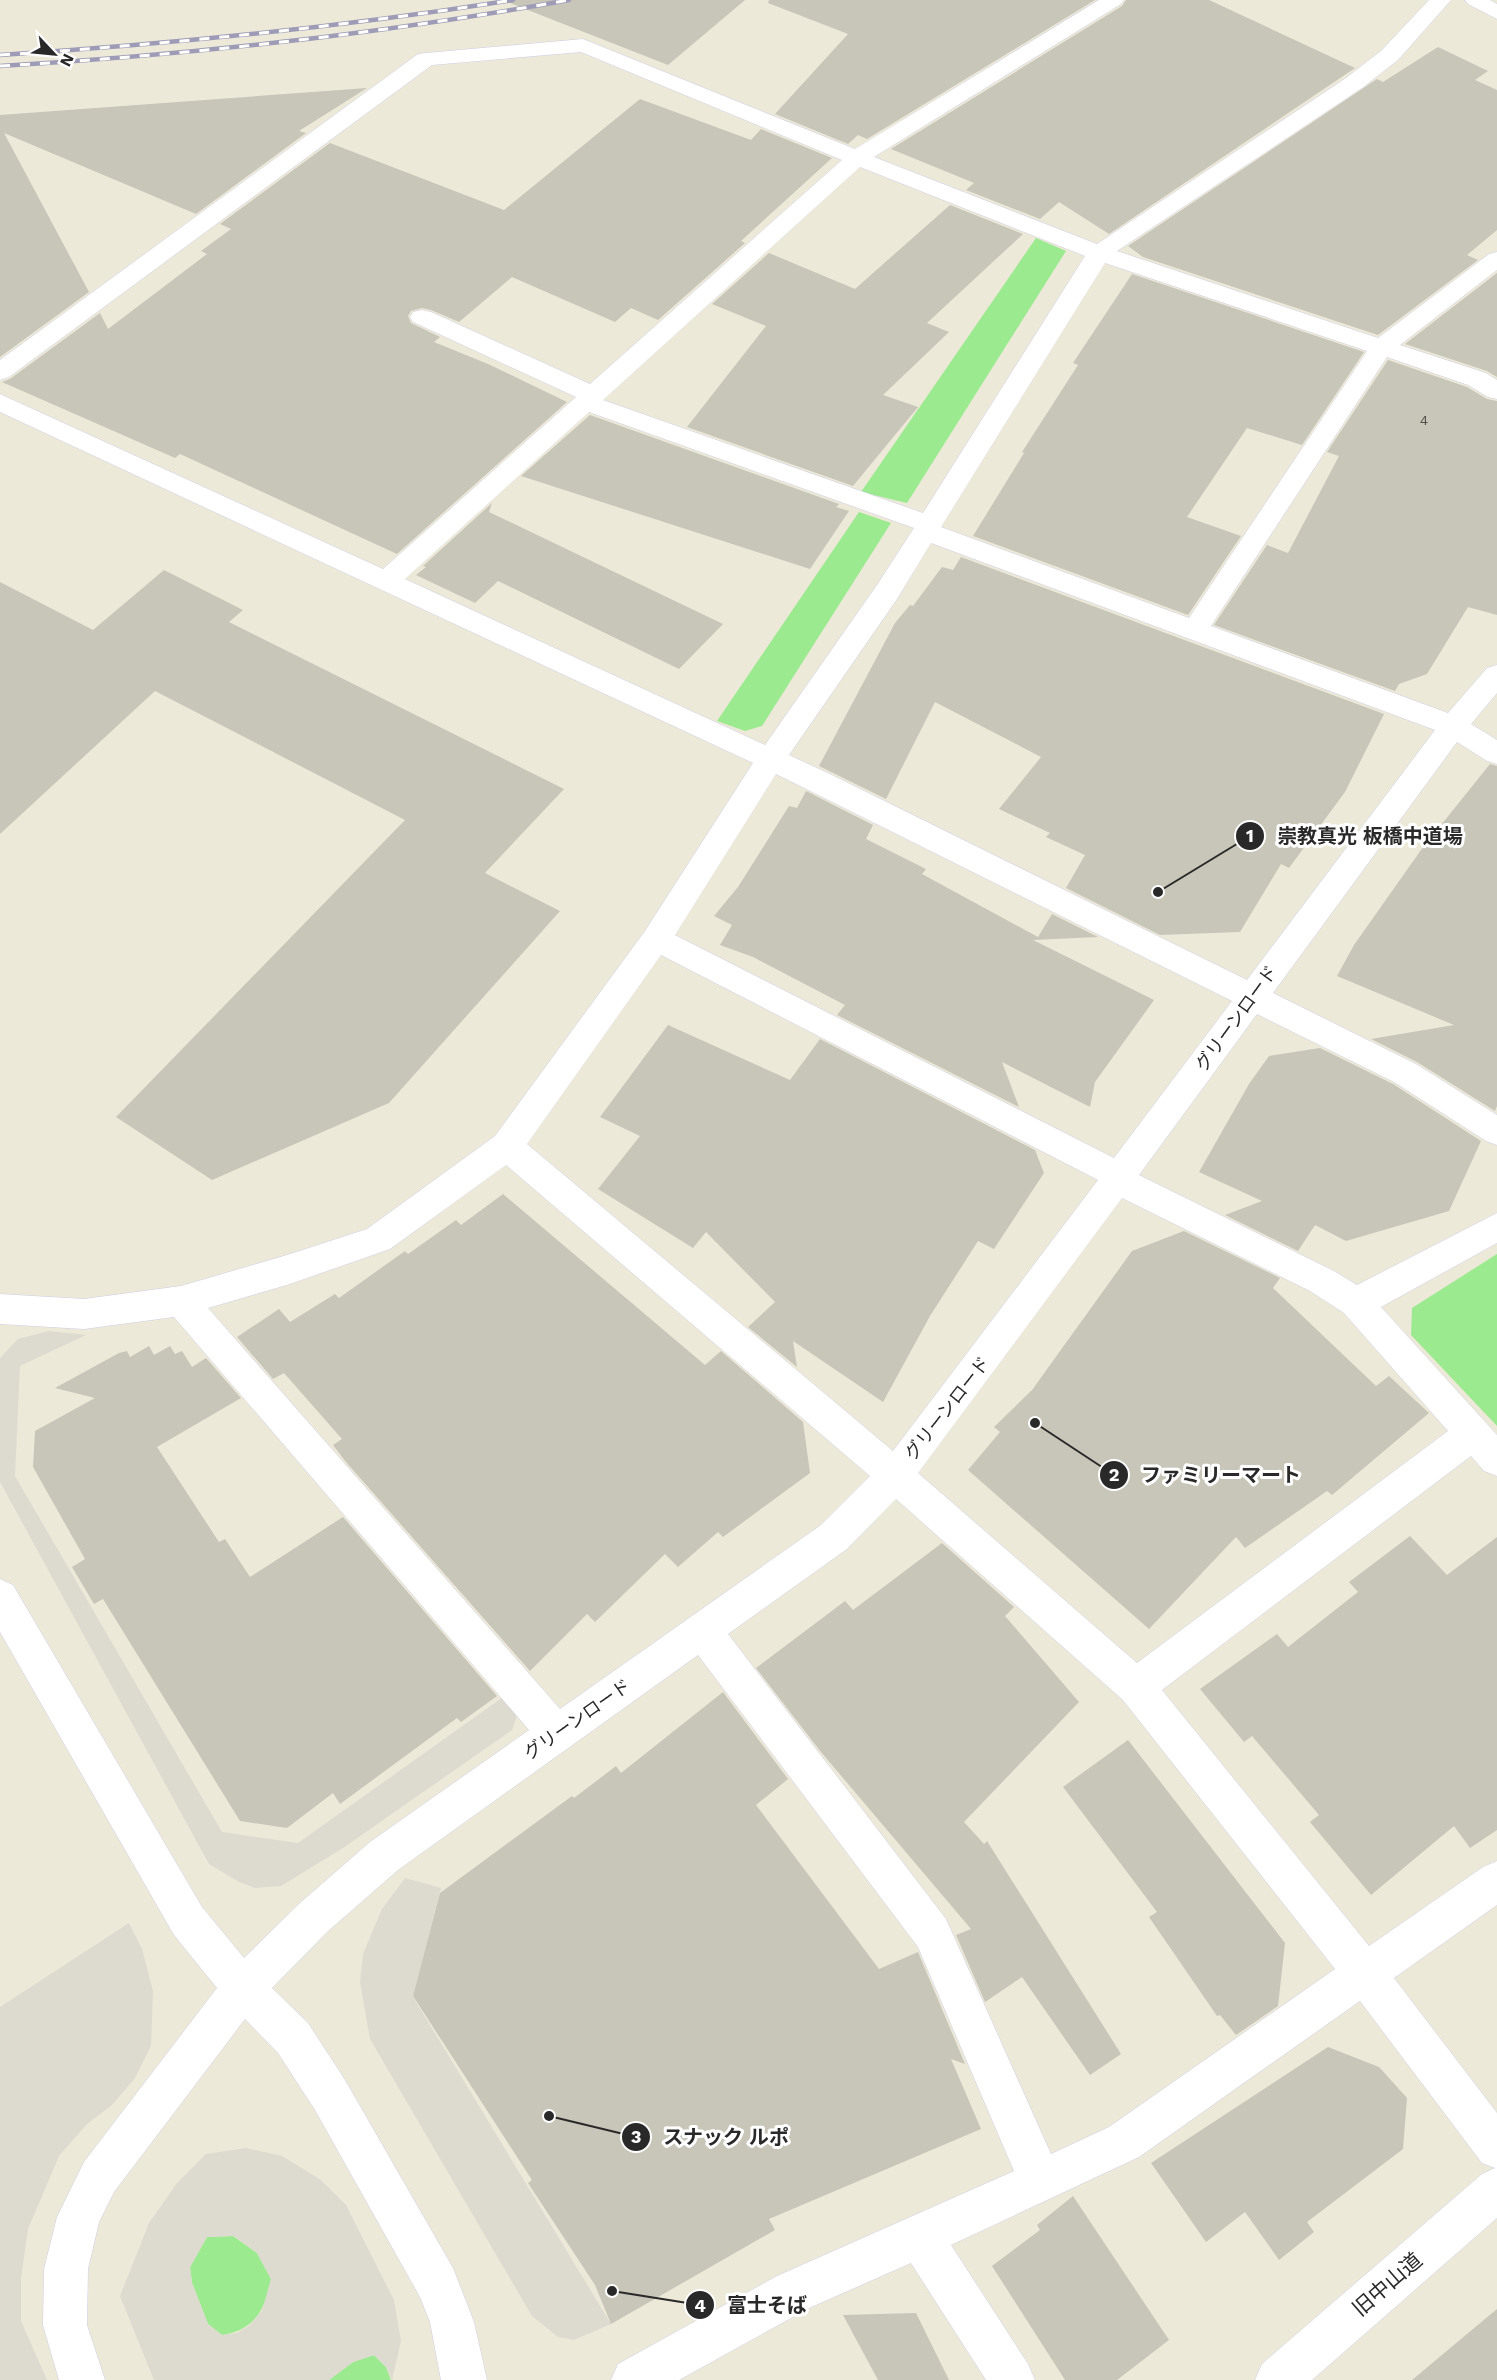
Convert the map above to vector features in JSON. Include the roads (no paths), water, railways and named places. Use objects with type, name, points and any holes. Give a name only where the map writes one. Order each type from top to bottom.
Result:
[{"type":"street","points":[[386,581],[858,159],[1114,0]]},
{"type":"street","points":[[0,1309],[84,1314],[181,1301],[287,1270],[378,1239],[507,1146],[656,939],[771,759],[887,592],[1099,254],[1354,82],[1390,55],[1441,0]]},
{"type":"street","points":[[1475,0],[1497,13]]},
{"type":"street","points":[[0,372],[426,59],[583,45],[858,159],[1099,254],[1477,379],[1497,391]]},
{"type":"street","points":[[1195,630],[1382,347],[1497,259]]},
{"type":"street","points":[[422,317],[589,399],[1454,726],[1497,754]]},
{"type":"street","points":[[0,402],[822,782],[1405,1073],[1497,1132]]},
{"type":"street","name":"グリーンロード","points":[[82,2380],[65,2325],[66,2269],[79,2217],[99,2177],[243,1988],[314,1917],[384,1856],[834,1537],[895,1475],[938,1421],[1454,726],[1497,675]]},
{"type":"street","points":[[656,939],[1322,1281],[1356,1303],[1497,1460]]},
{"type":"street","points":[[507,1146],[895,1475],[1136,1687],[1365,1974],[1497,2148]]},
{"type":"street","points":[[1356,1303],[1497,1227]]},
{"type":"street","points":[[181,1301],[556,1733]]},
{"type":"street","points":[[1136,1687],[1472,1434]]},
{"type":"street","points":[[0,1597],[188,1921],[243,1988],[293,2038],[330,2095],[437,2284],[452,2322],[464,2380]]},
{"type":"street","points":[[702,1630],[932,1933],[1041,2182]]},
{"type":"street","points":[[634,2380],[793,2292],[920,2237],[1124,2142],[1497,1881]]},
{"type":"street","name":"旧中山道","points":[[1278,2380],[1497,2189]]},
{"type":"street","points":[[920,2237],[1012,2380]]},
{"type":"railway","points":[[0,55],[257,34],[513,0]]},
{"type":"railway","points":[[0,66],[143,56],[285,42],[427,23],[569,0]]},
{"type":"place","name":"崇教真光 板橋中道場","points":[[1158,892]]},
{"type":"place","name":"ファミリーマート","points":[[1035,1423]]},
{"type":"place","name":"スナック ルポ","points":[[549,2116]]},
{"type":"place","name":"富士そば","points":[[612,2291]]}]
